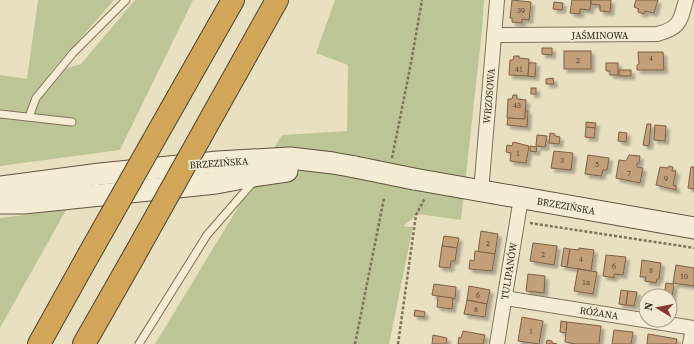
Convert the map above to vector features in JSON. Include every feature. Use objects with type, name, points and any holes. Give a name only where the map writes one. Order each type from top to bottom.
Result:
[{"type":"highway","points":[[39,344],[233,0]]},
{"type":"highway","points":[[84,344],[277,0]]},
{"type":"main road","name":"BRZEZIŃSKA","points":[[0,187],[100,174],[218,162],[290,158],[334,163],[355,171],[423,185],[521,198],[694,228]]},
{"type":"main road","name":"BRZEZIŃSKA","points":[[0,203],[24,203],[216,183],[259,175],[309,170],[355,171]]},
{"type":"street","name":"WRZOSOWA","points":[[481,192],[497,0]]},
{"type":"street","name":"JAŚMINOWA","points":[[494,35],[657,34],[670,30],[680,20],[686,0]]},
{"type":"street","name":"TULIPANÓW","points":[[498,344],[521,198]]},
{"type":"street","name":"RÓŻANA","points":[[505,298],[694,328],[690,344]]},
{"type":"lane","points":[[29,117],[36,98],[72,54],[126,0]]},
{"type":"lane","points":[[0,114],[72,122]]},
{"type":"lane","points":[[139,344],[207,235],[259,175]]},
{"type":"path","points":[[392,155],[422,0]]},
{"type":"path","points":[[398,344],[416,215],[423,185]]},
{"type":"path","points":[[355,344],[384,198]]},
{"type":"path","points":[[517,221],[694,248]]},
{"type":"green space","points":[[38,0],[114,0],[50,73],[81,64],[135,0],[193,0],[120,150],[0,166],[0,75],[27,79]]},
{"type":"green space","points":[[335,0],[484,0],[461,220],[418,214],[403,226],[413,227],[389,344],[155,344],[282,135],[347,131],[348,65],[316,53]]},
{"type":"green space","points":[[66,210],[0,328],[0,218]]},
{"type":"building","points":[[512,0],[531,2],[529,20],[522,19],[522,23],[512,22],[512,18],[510,18]]},
{"type":"building","points":[[572,0],[591,0],[590,10],[580,9],[580,14],[570,13]]},
{"type":"building","points":[[591,0],[611,0],[610,12],[600,11],[600,5],[591,4]]},
{"type":"building","points":[[636,0],[658,0],[654,13],[645,11],[644,14],[638,12],[639,9],[634,7]]},
{"type":"building","points":[[554,2],[563,3],[562,10],[553,9]]},
{"type":"building","points":[[542,48],[552,48],[552,55],[542,54]]},
{"type":"building","points":[[564,51],[591,51],[591,69],[564,69]]},
{"type":"building","points":[[638,52],[663,52],[664,70],[637,70],[637,65],[639,64]]},
{"type":"building","points":[[514,56],[529,59],[528,76],[509,75],[510,60],[513,60]]},
{"type":"building","points":[[529,63],[536,63],[535,77],[528,76]]},
{"type":"building","points":[[606,63],[618,63],[618,75],[610,75],[610,71],[606,71]]},
{"type":"building","points":[[619,70],[631,70],[631,76],[619,76]]},
{"type":"building","points":[[553,78],[554,84],[546,84],[546,79]]},
{"type":"building","points":[[531,88],[536,88],[536,94],[531,94]]},
{"type":"building","points":[[513,95],[517,95],[517,99],[526,100],[525,119],[507,118],[508,99],[512,99]]},
{"type":"building","points":[[525,111],[528,111],[527,127],[507,125],[508,118],[525,119]]},
{"type":"building","points":[[586,122],[596,123],[595,128],[586,127]]},
{"type":"building","points":[[647,124],[651,124],[649,146],[643,145]]},
{"type":"building","points":[[655,125],[666,126],[665,141],[654,140]]},
{"type":"building","points":[[586,127],[595,128],[594,138],[585,137]]},
{"type":"building","points":[[619,132],[627,133],[626,142],[618,141]]},
{"type":"building","points":[[550,133],[560,137],[559,144],[549,143]]},
{"type":"building","points":[[537,135],[547,136],[545,147],[536,146]]},
{"type":"building","points":[[513,142],[529,146],[526,163],[510,161],[511,153],[506,152],[507,145],[512,146]]},
{"type":"building","points":[[530,146],[537,147],[536,152],[530,151]]},
{"type":"building","points":[[554,151],[573,153],[571,170],[551,168]]},
{"type":"building","points":[[588,155],[609,158],[607,170],[603,170],[601,176],[585,174]]},
{"type":"building","points":[[629,155],[640,156],[637,167],[643,168],[640,183],[616,178],[619,160],[626,161]]},
{"type":"building","points":[[669,166],[673,167],[672,171],[676,171],[673,185],[676,186],[676,190],[656,185],[660,167],[668,168]]},
{"type":"building","points":[[691,167],[694,167],[694,189],[688,188]]},
{"type":"building","points":[[481,231],[498,234],[495,254],[478,252]]},
{"type":"building","points":[[444,236],[459,238],[457,248],[442,246]]},
{"type":"building","points":[[533,243],[557,246],[554,265],[530,261]]},
{"type":"building","points":[[442,246],[457,248],[455,261],[451,261],[450,268],[439,267]]},
{"type":"building","points":[[564,248],[570,249],[567,267],[561,266]]},
{"type":"building","points":[[579,248],[594,250],[591,271],[567,267],[570,249],[579,250]]},
{"type":"building","points":[[475,251],[495,254],[492,271],[469,269],[470,260],[474,261]]},
{"type":"building","points":[[606,255],[626,257],[623,275],[614,274],[614,278],[603,276]]},
{"type":"building","points":[[642,260],[661,263],[659,279],[657,279],[656,283],[645,281],[646,277],[640,277]]},
{"type":"building","points":[[676,265],[694,268],[694,286],[673,283]]},
{"type":"building","points":[[578,269],[597,272],[593,294],[574,291]]},
{"type":"building","points":[[528,274],[545,276],[544,293],[526,291]]},
{"type":"building","points":[[666,283],[674,284],[673,288],[665,288]]},
{"type":"building","points":[[434,284],[456,287],[455,299],[432,295]]},
{"type":"building","points":[[469,286],[490,290],[487,304],[467,300]]},
{"type":"building","points":[[621,290],[628,291],[626,305],[619,304]]},
{"type":"building","points":[[628,291],[637,292],[634,306],[626,305]]},
{"type":"building","points":[[438,296],[453,298],[452,309],[437,307]]},
{"type":"building","points":[[467,300],[487,304],[485,317],[464,314]]},
{"type":"building","points":[[415,310],[425,312],[424,317],[414,316]]},
{"type":"building","points":[[522,317],[543,321],[539,344],[518,341]]},
{"type":"building","points":[[561,321],[567,322],[566,333],[560,332]]},
{"type":"building","points":[[567,322],[601,326],[599,344],[576,344],[565,342]]},
{"type":"building","points":[[614,330],[633,332],[631,344],[612,344]]},
{"type":"building","points":[[463,331],[485,335],[483,344],[458,344],[459,337],[461,338]]},
{"type":"building","points":[[648,334],[677,339],[676,344],[647,344]]},
{"type":"building","points":[[433,335],[447,338],[446,344],[432,344]]},
{"type":"building","points":[[547,340],[552,341],[552,343],[557,344],[546,344]]}]
